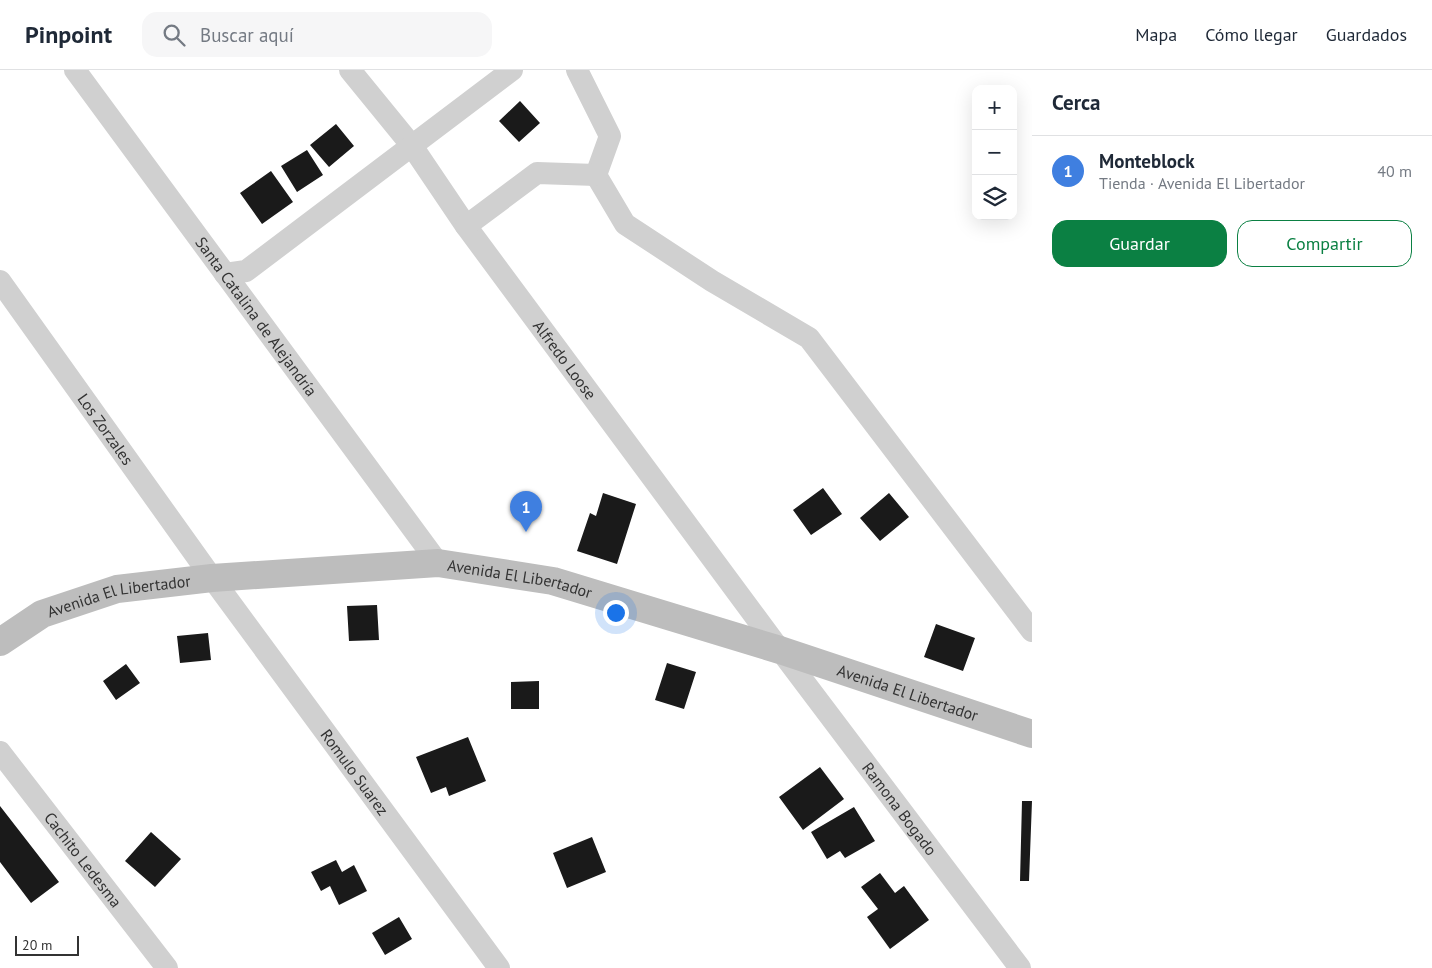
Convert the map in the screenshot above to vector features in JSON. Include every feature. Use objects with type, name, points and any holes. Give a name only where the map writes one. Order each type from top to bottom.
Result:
[{"type":"main road","name":"Avenida El Libertador","points":[[0,642],[42,614],[117,589],[212,578],[438,563],[553,581],[780,650],[1032,734]]},
{"type":"street","name":"Santa Catalina de Alejandría","points":[[75,70],[438,563]]},
{"type":"street","name":"Alfredo Loose","points":[[350,70],[412,146],[466,226],[780,650]]},
{"type":"street","points":[[225,274],[246,271],[512,70]]},
{"type":"street","points":[[577,70],[610,136],[596,175]]},
{"type":"street","points":[[466,226],[537,173],[596,175]]},
{"type":"street","points":[[596,175],[625,224],[712,281],[809,338],[1032,631]]},
{"type":"street","name":"Los Zorzales","points":[[0,281],[212,578]]},
{"type":"street","name":"Romulo Suarez","points":[[212,578],[499,968]]},
{"type":"street","name":"Ramona Bogado","points":[[780,650],[1020,968]]},
{"type":"street","name":"Cachito Ledesma","points":[[0,752],[167,968]]},
{"type":"building","points":[[520,101],[540,123],[519,142],[499,121]]},
{"type":"building","points":[[336,124],[354,146],[329,167],[310,145]]},
{"type":"building","points":[[307,150],[323,175],[297,192],[281,166]]},
{"type":"building","points":[[271,171],[293,202],[262,224],[240,193]]},
{"type":"building","points":[[823,488],[842,514],[811,535],[793,510]]},
{"type":"building","points":[[603,493],[636,504],[617,564],[577,551],[590,513],[596,516]]},
{"type":"building","points":[[889,493],[909,517],[880,541],[860,518]]},
{"type":"building","points":[[377,605],[379,640],[349,641],[347,606]]},
{"type":"building","points":[[936,624],[975,638],[963,671],[924,657]]},
{"type":"building","points":[[208,633],[211,660],[180,663],[177,636]]},
{"type":"building","points":[[667,663],[696,672],[684,709],[655,700]]},
{"type":"building","points":[[126,664],[140,683],[116,700],[103,681]]},
{"type":"building","points":[[539,681],[539,709],[511,709],[511,682]]},
{"type":"building","points":[[468,737],[486,781],[449,796],[446,787],[431,793],[416,757]]},
{"type":"building","points":[[820,767],[844,799],[803,830],[779,797]]},
{"type":"building","points":[[1022,801],[1032,801],[1029,881],[1020,881]]},
{"type":"building","points":[[0,806],[59,882],[31,903],[0,862]]},
{"type":"building","points":[[854,807],[875,841],[845,858],[840,851],[827,859],[811,832]]},
{"type":"building","points":[[151,832],[181,859],[155,887],[125,861]]},
{"type":"building","points":[[592,837],[606,872],[567,888],[553,853]]},
{"type":"building","points":[[336,860],[342,872],[354,865],[367,891],[339,905],[330,886],[321,891],[311,872]]},
{"type":"building","points":[[880,873],[895,893],[904,886],[929,920],[890,949],[867,917],[878,909],[861,887]]},
{"type":"building","points":[[399,917],[412,939],[385,955],[372,933]]},
{"type":"place","name":"Monteblock","points":[[526,532]]}]
